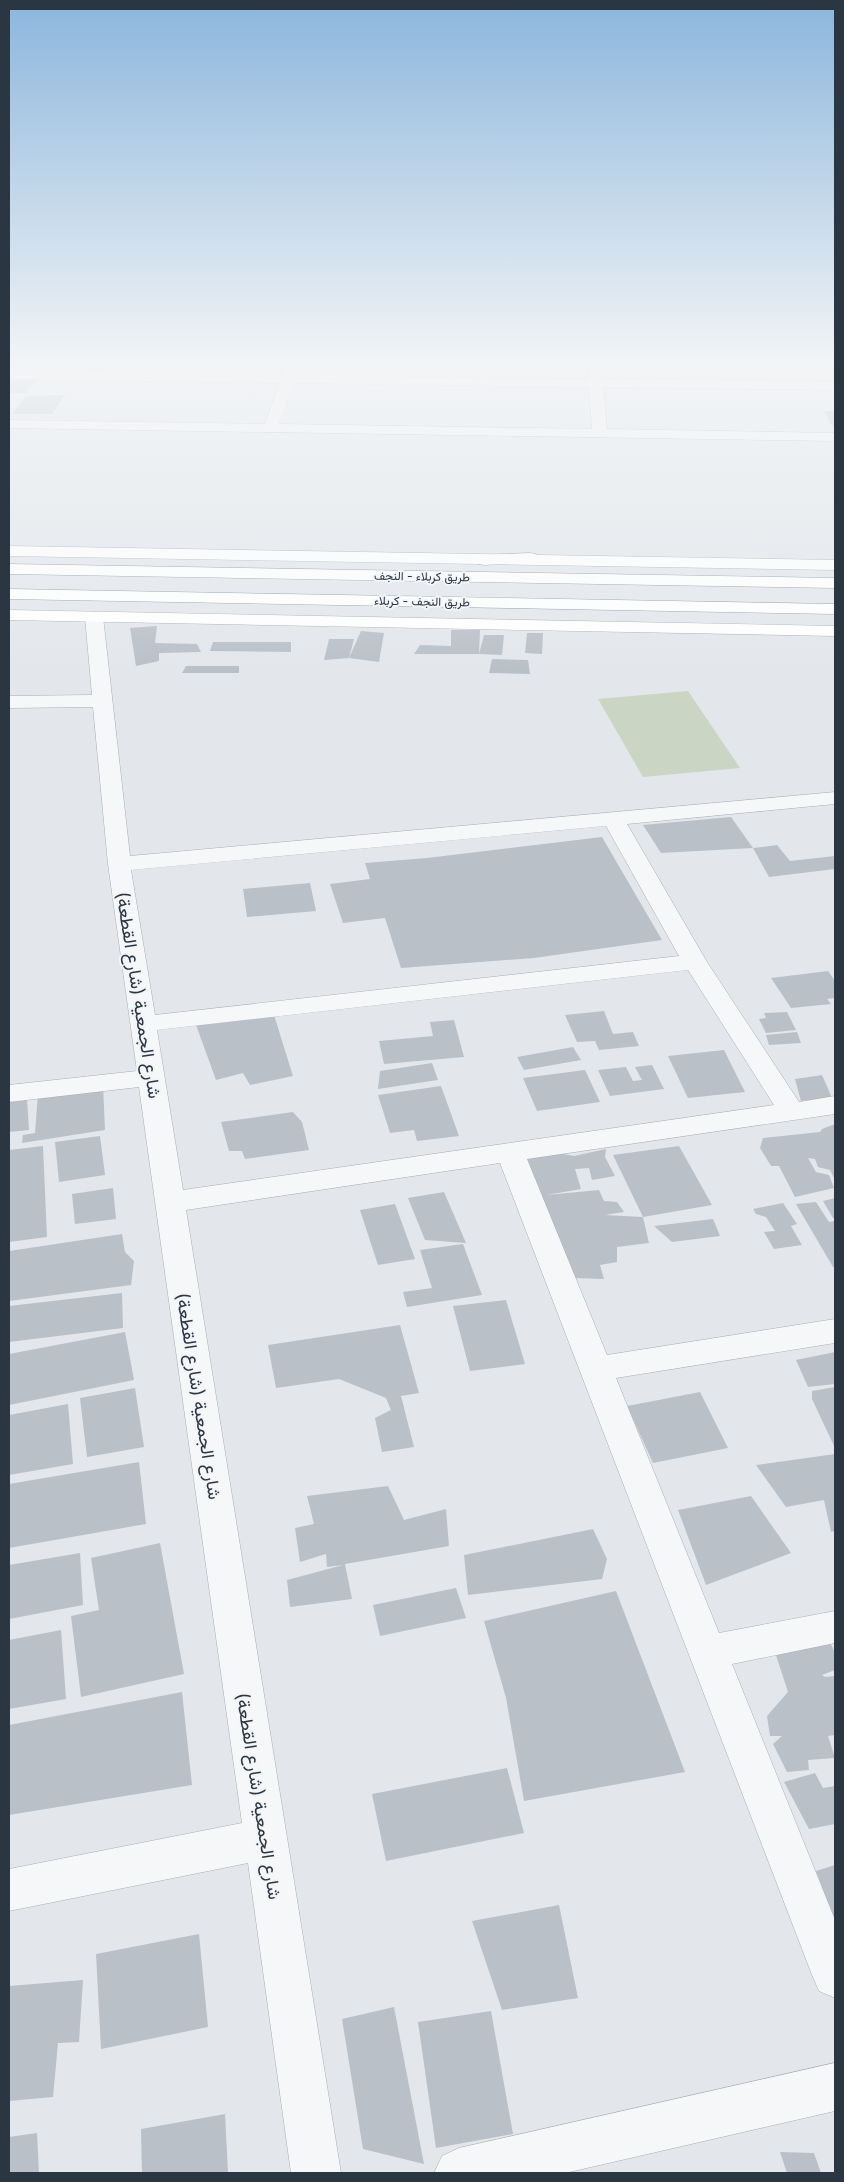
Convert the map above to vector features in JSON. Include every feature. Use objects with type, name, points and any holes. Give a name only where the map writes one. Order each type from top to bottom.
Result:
[{"type":"main road","points":[[9,551],[530,558],[835,565]]},
{"type":"main road","points":[[151,572],[530,558]]},
{"type":"main road","name":"طريق کربلاء - النجف","points":[[9,569],[835,583]]},
{"type":"main road","name":"طريق النجف - کربلاء","points":[[9,594],[835,609]]},
{"type":"main road","points":[[9,615],[835,631]]},
{"type":"street","name":"شارع الجمعية (شارع القطعة)","points":[[94,617],[119,864],[316,2173]]},
{"type":"street","points":[[9,702],[101,701]]},
{"type":"street","points":[[119,864],[613,819],[831,805]]},
{"type":"street","points":[[613,819],[696,962],[792,1112]]},
{"type":"street","points":[[143,1024],[696,962]]},
{"type":"street","points":[[9,1094],[152,1077]]},
{"type":"street","points":[[170,1202],[511,1154],[835,1105]]},
{"type":"street","points":[[511,1154],[835,1975]]},
{"type":"street","points":[[596,1369],[835,1330]]},
{"type":"street","points":[[708,1652],[835,1627]]},
{"type":"street","points":[[9,1890],[266,1839]]},
{"type":"street","points":[[460,2173],[835,2087]]},
{"type":"green space","points":[[688,691],[740,768],[643,777],[598,699]]},
{"type":"building","points":[[157,626],[155,643],[197,644],[201,652],[159,653],[159,661],[136,666],[130,628]]},
{"type":"building","points":[[451,630],[480,630],[479,654],[414,654],[420,645],[451,646]]},
{"type":"building","points":[[361,631],[384,633],[379,662],[349,658]]},
{"type":"building","points":[[527,633],[543,633],[542,654],[525,653]]},
{"type":"building","points":[[484,635],[504,635],[502,655],[479,654]]},
{"type":"building","points":[[329,639],[354,639],[349,658],[324,660]]},
{"type":"building","points":[[213,642],[291,642],[291,652],[210,651]]},
{"type":"building","points":[[492,659],[528,660],[530,674],[489,673]]},
{"type":"building","points":[[186,666],[239,666],[239,673],[182,673]]},
{"type":"building","points":[[731,817],[753,848],[661,853],[643,825]]},
{"type":"building","points":[[602,837],[662,940],[534,958],[401,968],[385,918],[343,923],[330,884],[370,879],[365,863],[427,858]]},
{"type":"building","points":[[777,845],[790,861],[835,856],[835,869],[769,877],[753,848]]},
{"type":"building","points":[[310,883],[316,911],[247,917],[243,889]]},
{"type":"building","points":[[828,971],[835,981],[835,998],[827,999],[831,1004],[791,1008],[771,978]]},
{"type":"building","points":[[604,1011],[613,1034],[633,1032],[639,1046],[599,1050],[595,1041],[577,1042],[565,1015]]},
{"type":"building","points":[[787,1012],[796,1030],[766,1033],[759,1019],[766,1018],[764,1013]]},
{"type":"building","points":[[274,1015],[293,1076],[250,1085],[243,1073],[216,1080],[196,1025]]},
{"type":"building","points":[[454,1020],[464,1057],[384,1064],[379,1041],[433,1036],[430,1022]]},
{"type":"building","points":[[797,1032],[801,1043],[769,1045],[766,1035]]},
{"type":"building","points":[[573,1047],[581,1060],[524,1070],[517,1057]]},
{"type":"building","points":[[724,1050],[745,1092],[688,1098],[668,1056]]},
{"type":"building","points":[[432,1063],[438,1080],[378,1089],[380,1071]]},
{"type":"building","points":[[652,1065],[664,1089],[610,1096],[598,1070],[626,1067],[633,1081],[642,1080],[635,1067]]},
{"type":"building","points":[[585,1070],[600,1102],[537,1111],[523,1078]]},
{"type":"building","points":[[822,1075],[832,1098],[801,1101],[795,1079]]},
{"type":"building","points":[[103,1085],[105,1130],[22,1143],[23,1135],[35,1133],[38,1093]]},
{"type":"building","points":[[441,1086],[459,1136],[417,1141],[414,1130],[390,1133],[378,1095]]},
{"type":"building","points":[[27,1098],[29,1130],[9,1132],[9,1100]]},
{"type":"building","points":[[293,1112],[302,1122],[309,1150],[245,1159],[242,1151],[229,1151],[221,1122]]},
{"type":"building","points":[[835,1124],[835,1180],[830,1170],[818,1167],[815,1159],[808,1158],[816,1172],[829,1175],[834,1188],[795,1197],[779,1166],[771,1166],[760,1148],[763,1138],[820,1132],[822,1129]]},
{"type":"building","points":[[100,1136],[105,1175],[59,1182],[55,1142]]},
{"type":"building","points":[[43,1146],[47,1237],[9,1242],[9,1150]]},
{"type":"building","points":[[679,1146],[712,1205],[643,1217],[613,1155]]},
{"type":"building","points":[[606,1149],[605,1157],[615,1176],[592,1180],[589,1168],[575,1169],[581,1189],[546,1195],[599,1190],[604,1201],[617,1202],[624,1212],[605,1215],[643,1217],[649,1243],[617,1247],[617,1262],[600,1265],[604,1279],[573,1278],[526,1158],[558,1153],[574,1156]]},
{"type":"building","points":[[113,1188],[116,1219],[75,1224],[72,1194]]},
{"type":"building","points":[[444,1192],[466,1243],[425,1240],[408,1198]]},
{"type":"building","points":[[835,1198],[835,1218],[833,1218],[823,1201]]},
{"type":"building","points":[[816,1202],[829,1222],[835,1221],[835,1266],[833,1267],[796,1204]]},
{"type":"building","points":[[783,1203],[797,1224],[791,1226],[802,1245],[774,1249],[764,1232],[775,1231],[766,1217],[756,1214],[753,1209]]},
{"type":"building","points":[[395,1204],[415,1259],[378,1265],[360,1210]]},
{"type":"building","points":[[713,1219],[720,1236],[672,1242],[654,1226]]},
{"type":"building","points":[[122,1234],[125,1252],[134,1261],[131,1285],[9,1301],[9,1251]]},
{"type":"building","points":[[463,1244],[482,1295],[407,1307],[403,1292],[432,1288],[420,1250]]},
{"type":"building","points":[[122,1293],[123,1328],[9,1342],[9,1306]]},
{"type":"building","points":[[506,1300],[525,1364],[470,1371],[453,1306]]},
{"type":"building","points":[[400,1325],[419,1393],[401,1396],[414,1447],[382,1452],[375,1418],[391,1410],[386,1398],[339,1379],[276,1388],[268,1345]]},
{"type":"building","points":[[125,1332],[134,1380],[9,1405],[9,1354]]},
{"type":"building","points":[[835,1352],[835,1384],[808,1387],[796,1360]]},
{"type":"building","points":[[835,1387],[835,1448],[812,1399],[812,1391]]},
{"type":"building","points":[[135,1388],[144,1447],[87,1457],[80,1398]]},
{"type":"building","points":[[700,1392],[728,1448],[653,1463],[627,1406]]},
{"type":"building","points":[[68,1404],[73,1464],[9,1475],[9,1415]]},
{"type":"building","points":[[835,1454],[835,1531],[831,1532],[824,1500],[786,1507],[756,1465]]},
{"type":"building","points":[[139,1462],[146,1524],[9,1548],[9,1484]]},
{"type":"building","points":[[388,1486],[404,1520],[446,1509],[449,1546],[345,1564],[352,1599],[290,1607],[287,1580],[343,1565],[327,1567],[326,1554],[300,1562],[295,1528],[314,1524],[307,1496]]},
{"type":"building","points":[[751,1496],[791,1553],[706,1585],[678,1510]]},
{"type":"building","points":[[593,1529],[607,1559],[602,1579],[468,1595],[464,1555]]},
{"type":"building","points":[[160,1543],[184,1674],[81,1697],[71,1616],[99,1610],[91,1558]]},
{"type":"building","points":[[80,1553],[83,1605],[9,1619],[9,1565]]},
{"type":"building","points":[[456,1588],[466,1618],[380,1636],[373,1605]]},
{"type":"building","points":[[616,1591],[685,1772],[524,1801],[506,1698],[484,1621]]},
{"type":"building","points":[[61,1630],[66,1699],[9,1709],[9,1640]]},
{"type":"building","points":[[829,1640],[835,1653],[835,1670],[822,1675],[825,1677],[835,1676],[835,1735],[828,1736],[835,1758],[808,1760],[809,1770],[787,1772],[773,1744],[782,1736],[770,1736],[767,1716],[788,1692],[774,1649]]},
{"type":"building","points":[[182,1692],[192,1785],[9,1815],[9,1725]]},
{"type":"building","points":[[507,1768],[524,1833],[386,1861],[372,1794]]},
{"type":"building","points":[[815,1773],[823,1788],[835,1786],[835,1824],[809,1829],[784,1782]]},
{"type":"building","points":[[835,1865],[835,1922],[816,1871]]},
{"type":"building","points":[[559,1905],[578,1998],[502,2010],[472,1921]]},
{"type":"building","points":[[199,1934],[208,2027],[101,2049],[96,1954]]},
{"type":"building","points":[[83,1980],[79,2042],[58,2043],[53,2097],[9,2101],[9,1986]]},
{"type":"building","points":[[394,2007],[424,2164],[363,2149],[342,2019]]},
{"type":"building","points":[[491,2011],[513,2134],[436,2148],[418,2022]]},
{"type":"building","points":[[225,2114],[228,2173],[142,2173],[141,2129]]},
{"type":"building","points":[[37,2133],[39,2173],[9,2173],[9,2137]]},
{"type":"building","points":[[780,2152],[814,2153],[821,2173],[787,2173]]}]
